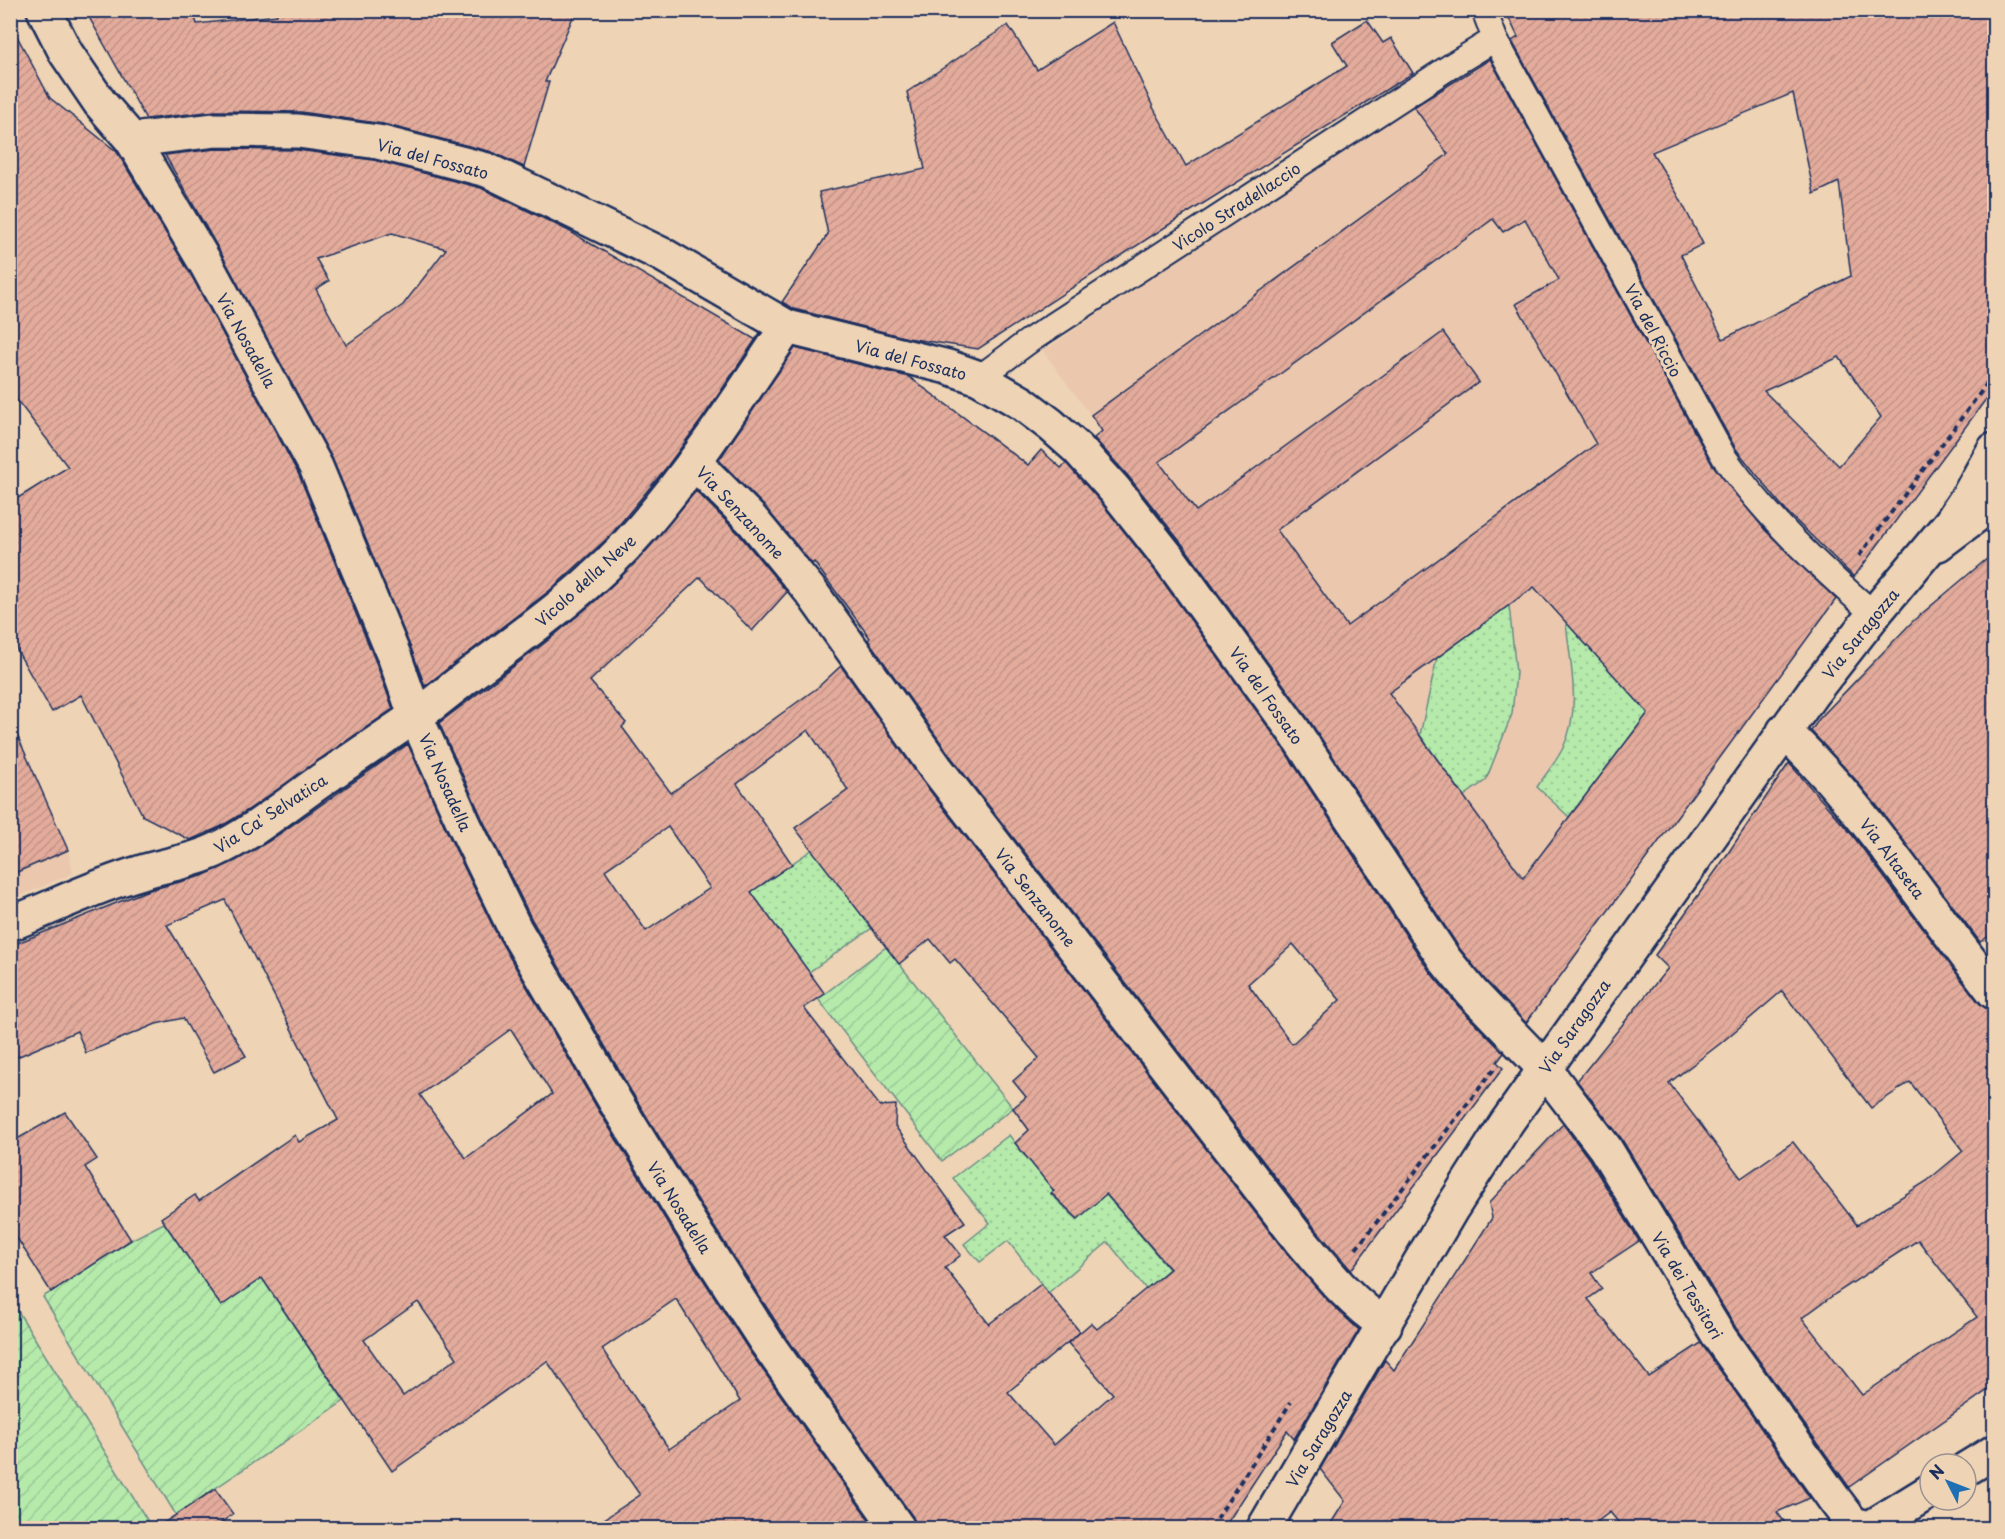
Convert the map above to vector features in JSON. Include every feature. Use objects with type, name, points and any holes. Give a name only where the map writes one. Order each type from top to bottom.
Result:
[{"type":"street","name":"Via Nosadella","points":[[44,10],[66,53],[100,102],[132,140],[206,264],[316,467],[395,658],[415,715],[515,929],[615,1101],[766,1342],[898,1528]]},
{"type":"street","name":"Via del Fossato","points":[[132,140],[215,130],[298,131],[378,142],[487,170],[663,255],[787,327],[948,367],[979,378],[1022,403],[1078,449],[1114,489],[1171,561],[1294,731],[1445,960],[1472,993],[1544,1068]]},
{"type":"street","name":"Vicolo della Neve","points":[[415,715],[564,604],[642,529],[694,462],[787,327]]},
{"type":"street","name":"Via Senzanome","points":[[694,462],[752,520],[806,584],[949,784],[1292,1231],[1341,1289],[1369,1315],[1385,1325]]},
{"type":"street","name":"Via Saragozza","points":[[1264,1528],[1474,1172],[1544,1068],[1784,731],[1874,615],[1991,475]]},
{"type":"street","name":"Via Ca' Selvatica","points":[[10,924],[111,882],[213,852],[241,836],[415,715]]},
{"type":"street","name":"Via Altaseta","points":[[1784,731],[1819,766],[1861,814],[1995,992]]},
{"type":"street","name":"Via dei Tessitori","points":[[1544,1068],[1605,1148],[1720,1338],[1853,1524],[1870,1528],[1918,1498]]},
{"type":"street","points":[[1978,1462],[1995,1452]]},
{"type":"lane","name":"Via del Riccio","points":[[1484,10],[1495,39],[1724,457],[1742,483],[1788,536],[1874,615]]},
{"type":"lane","name":"Vicolo Stradellaccio","points":[[979,378],[1029,341],[1495,39]]},
{"type":"path","points":[[1859,557],[1986,385],[1990,374],[1995,374]]},
{"type":"path","points":[[1353,1253],[1498,1064]]},
{"type":"path","points":[[1211,1528],[1295,1396]]},
{"type":"shaded area","points":[[1481,61],[1550,179],[1608,436],[1534,490],[1748,719],[1467,939],[1137,478],[1043,351],[1192,250]]},
{"type":"shaded area","points":[[28,759],[68,850],[73,873],[11,900],[11,767]]},
{"type":"green space","points":[[1509,605],[1516,673],[1512,714],[1486,780],[1464,796],[1420,735],[1437,658]]},
{"type":"green space","points":[[1566,622],[1648,713],[1569,817],[1537,787],[1563,748],[1572,718],[1572,670]]},
{"type":"green space","points":[[813,849],[872,928],[809,972],[751,892]]},
{"type":"green space","points":[[886,947],[1013,1108],[942,1161],[818,999]]},
{"type":"green space","points":[[1009,1135],[1025,1156],[1065,1183],[1051,1194],[1077,1219],[1096,1183],[1169,1269],[1146,1289],[1108,1242],[1048,1293],[1008,1241],[980,1262],[964,1244],[990,1223],[953,1178]]},
{"type":"green space","points":[[164,1223],[221,1305],[262,1278],[344,1401],[176,1515],[43,1297],[131,1240]]},
{"type":"green space","points":[[11,1300],[152,1528],[11,1528]]},
{"type":"building","points":[[85,10],[193,10],[197,24],[277,15],[276,10],[576,10],[545,82],[549,82],[524,167],[492,152],[383,124],[301,112],[215,111],[146,119]]},
{"type":"building","points":[[1505,10],[1995,10],[1993,171],[1995,387],[1854,577],[1786,511],[1736,449],[1512,41],[1518,37]],"holes":[[[1793,93],[1814,194],[1839,182],[1851,276],[1723,339],[1681,255],[1703,244],[1678,195],[1652,152]],[[1839,357],[1881,417],[1839,466],[1764,391]]]},
{"type":"building","points":[[1367,20],[1383,43],[1391,38],[1413,73],[1170,224],[978,349],[907,338],[794,309],[782,302],[828,234],[819,192],[925,169],[907,92],[1008,25],[1037,70],[1113,22],[1154,109],[1186,166],[1347,66],[1332,42]]},
{"type":"building","points":[[10,23],[50,98],[117,152],[190,273],[299,475],[393,709],[248,810],[220,827],[190,840],[143,816],[81,695],[52,712],[10,638],[10,503],[68,467],[10,391]]},
{"type":"building","points":[[1490,59],[1712,464],[1765,530],[1836,599],[1526,1023],[1486,981],[1460,949],[1309,720],[1186,549],[1129,477],[1094,438],[1102,431],[1091,415],[1448,154],[1414,107]],"holes":[[[1493,219],[1503,232],[1525,219],[1559,280],[1516,304],[1596,444],[1347,626],[1277,530],[1479,382],[1443,332],[1196,511],[1159,462]],[[1534,587],[1648,713],[1523,878],[1389,693]]]},
{"type":"building","points":[[216,149],[297,150],[374,160],[481,188],[569,231],[755,340],[666,468],[610,536],[549,591],[425,686],[332,458],[165,155]],"holes":[[[392,233],[446,249],[403,305],[346,345],[316,289],[329,281],[316,259]]]},
{"type":"building","points":[[795,348],[909,377],[1028,465],[1041,450],[1061,468],[1066,463],[1100,501],[1156,572],[1279,742],[1430,972],[1458,1006],[1504,1053],[1497,1062],[1503,1068],[1351,1270],[1314,1227],[951,757],[868,640],[870,638],[814,562],[812,564],[766,508],[719,460]],"holes":[[[1293,944],[1340,1000],[1292,1044],[1248,984]]]},
{"type":"building","points":[[696,491],[738,533],[787,592],[752,631],[700,577],[590,681],[626,723],[622,727],[671,793],[817,688],[841,666],[921,779],[1284,1250],[1325,1298],[1359,1330],[1294,1439],[1287,1431],[1224,1528],[916,1528],[913,1517],[782,1331],[715,1228],[631,1091],[532,920],[439,723],[551,638],[637,561]],"holes":[[[808,730],[848,790],[795,828],[899,964],[930,939],[950,963],[955,959],[1039,1058],[1013,1081],[1026,1097],[1013,1108],[1029,1130],[1015,1143],[1054,1191],[1051,1193],[1078,1219],[1106,1194],[1170,1269],[1097,1329],[1091,1323],[1068,1343],[1113,1394],[1054,1445],[1008,1392],[1080,1332],[1041,1284],[989,1324],[945,1268],[961,1255],[945,1235],[965,1222],[895,1126],[896,1105],[880,1106],[804,1008],[825,994],[751,892],[792,864],[737,784]],[[668,827],[710,888],[646,931],[605,870]]]},
{"type":"building","points":[[1995,552],[1995,932],[1980,942],[1882,812],[1811,731],[1819,719],[1913,621]]},
{"type":"building","points":[[10,719],[68,850],[10,875]]},
{"type":"building","points":[[408,744],[498,937],[599,1111],[750,1352],[875,1528],[591,1528],[640,1495],[547,1361],[392,1471],[262,1278],[221,1306],[161,1218],[195,1195],[199,1201],[295,1135],[299,1142],[338,1120],[225,900],[167,925],[246,1056],[214,1072],[183,1018],[156,1024],[86,1053],[77,1031],[10,1060],[10,946],[146,891],[202,876],[237,860],[269,841]],"holes":[[[511,1029],[552,1094],[466,1158],[420,1095]],[[676,1299],[740,1401],[669,1449],[602,1349]],[[418,1302],[457,1358],[403,1396],[364,1340]]]},
{"type":"building","points":[[1789,763],[1853,836],[1979,1003],[1995,1018],[1995,1385],[1849,1487],[1736,1328],[1621,1138],[1577,1081],[1668,968],[1655,955]],"holes":[[[1782,991],[1871,1108],[1910,1082],[1963,1151],[1927,1181],[1857,1225],[1793,1142],[1741,1178],[1669,1083],[1721,1043]],[[1918,1240],[1977,1317],[1862,1395],[1802,1318]]]},
{"type":"building","points":[[65,1112],[97,1159],[85,1167],[131,1240],[51,1292],[10,1227],[10,1143]]},
{"type":"building","points":[[1563,1124],[1589,1159],[1639,1241],[1591,1273],[1602,1289],[1588,1299],[1649,1377],[1701,1343],[1810,1498],[1777,1512],[1789,1528],[1623,1528],[1610,1512],[1589,1528],[1328,1528],[1345,1501],[1320,1469],[1385,1360],[1394,1370],[1492,1218],[1489,1203]]},
{"type":"building","points":[[215,1489],[233,1514],[213,1528],[156,1528]]}]
